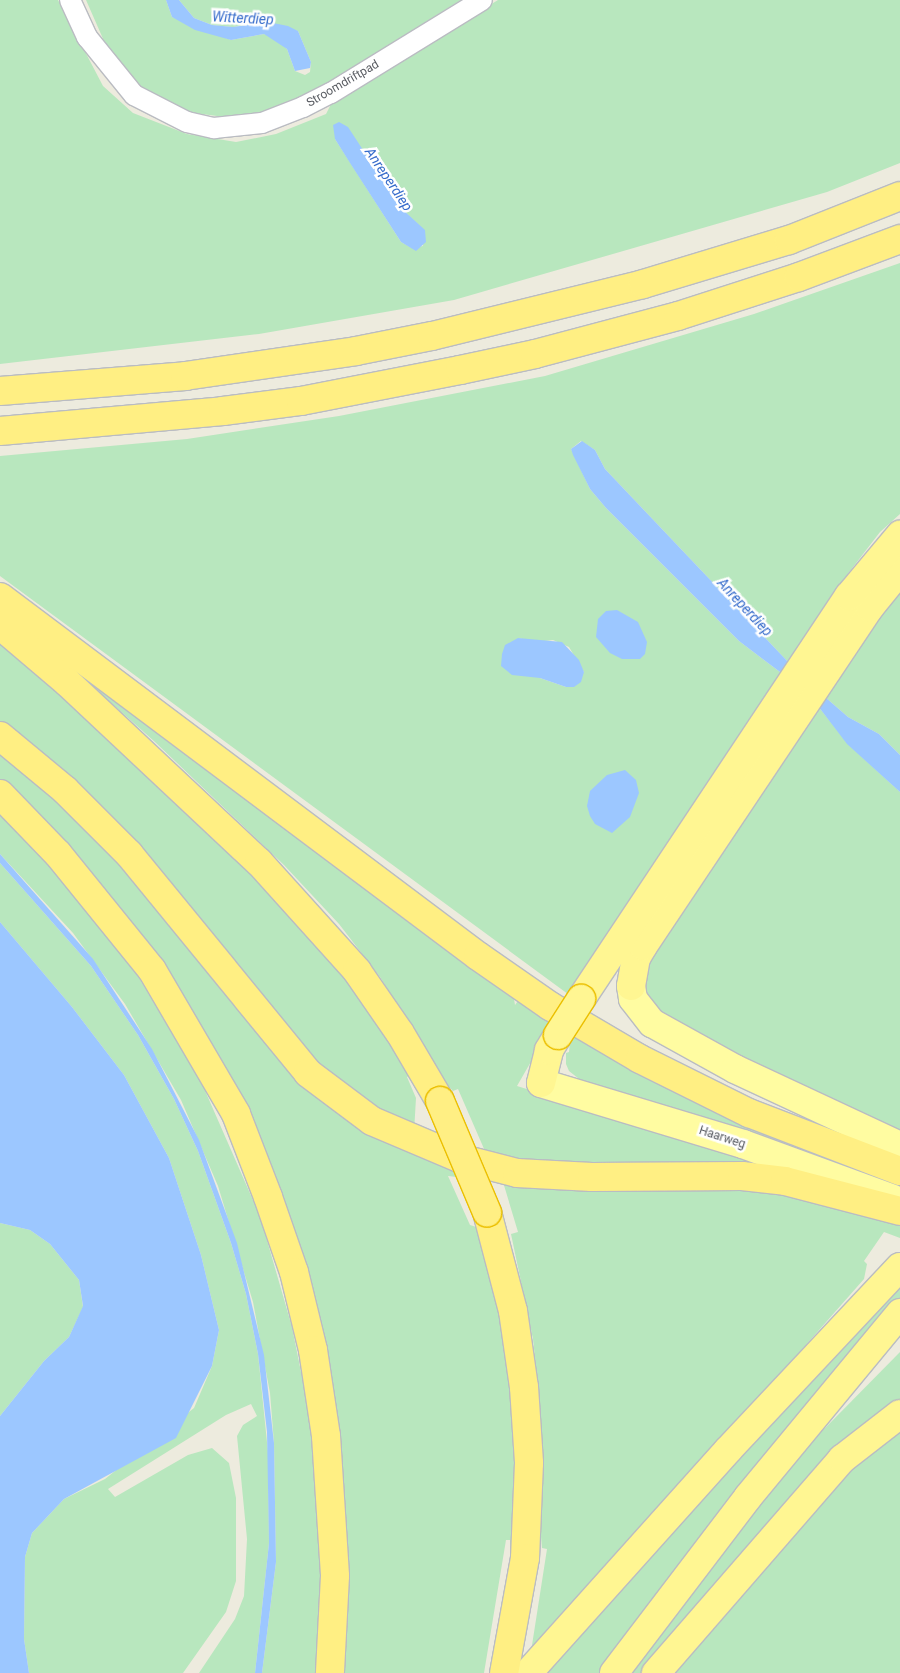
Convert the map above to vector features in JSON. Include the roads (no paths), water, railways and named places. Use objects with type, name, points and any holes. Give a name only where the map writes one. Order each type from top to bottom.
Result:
[{"type":"highway","points":[[0,391],[185,376],[356,351],[432,336],[643,284],[789,240],[900,196]]},
{"type":"highway","points":[[0,431],[50,429],[301,401],[469,368],[678,316],[799,277],[900,240]]},
{"type":"highway","points":[[540,1083],[549,1050],[558,1035],[819,662],[873,565],[900,535]]},
{"type":"highway","points":[[819,662],[900,570]]},
{"type":"highway","points":[[0,597],[478,956],[550,1006],[640,1059],[749,1113],[900,1171]]},
{"type":"highway","points":[[0,625],[67,682],[259,862],[357,971],[400,1033],[440,1101],[486,1212],[512,1311],[524,1387],[529,1463],[525,1558],[504,1673]]},
{"type":"highway","points":[[631,986],[636,958],[642,946],[788,708]]},
{"type":"highway","points":[[0,736],[65,790],[129,854],[308,1073],[372,1121],[459,1158],[517,1173],[592,1178],[742,1176],[785,1181],[900,1211]]},
{"type":"highway","points":[[0,794],[58,854],[152,970],[236,1114],[268,1197],[294,1272],[312,1350],[326,1436],[335,1576],[330,1673]]},
{"type":"highway","points":[[528,1673],[721,1458],[900,1267]]},
{"type":"highway","points":[[614,1673],[748,1498],[900,1313]]},
{"type":"highway","points":[[656,1673],[830,1472],[900,1414]]},
{"type":"main road","points":[[631,986],[634,998],[652,1022],[735,1070],[900,1146]]},
{"type":"main road","name":"Haarweg","points":[[540,1083],[743,1144],[900,1203]]},
{"type":"street","name":"Stroomdriftpad","points":[[70,0],[87,37],[134,95],[180,119],[214,128],[262,123],[303,107],[331,93],[482,0]]},
{"type":"water","name":"Witterdiep","points":[[166,0],[179,0],[194,18],[212,25],[233,27],[268,22],[288,26],[298,31],[311,62],[310,68],[295,71],[287,49],[264,34],[231,40],[195,30],[172,17]]},
{"type":"water","points":[[339,122],[348,127],[401,208],[425,230],[426,242],[416,251],[401,242],[335,139],[333,125]]},
{"type":"water","points":[[582,441],[595,450],[605,469],[790,664],[784,675],[739,641],[606,508],[590,489],[573,455],[571,449]]},
{"type":"water","points":[[617,610],[638,622],[647,642],[645,654],[640,659],[622,659],[610,653],[596,637],[598,619],[606,611]]},
{"type":"water","points":[[518,638],[562,642],[579,660],[584,672],[581,682],[574,687],[566,687],[540,678],[512,675],[501,666],[502,654],[505,645]]},
{"type":"water","points":[[825,697],[848,717],[879,734],[900,755],[900,792],[847,744],[818,706]]},
{"type":"water","points":[[625,770],[636,780],[639,793],[630,817],[612,833],[595,824],[590,816],[587,806],[590,791],[607,775]]},
{"type":"water","points":[[0,854],[93,959],[152,1049],[199,1140],[237,1243],[264,1355],[274,1443],[276,1562],[262,1673],[255,1673],[269,1543],[267,1432],[258,1354],[246,1294],[231,1243],[198,1151],[174,1099],[138,1035],[91,966],[0,863]]},
{"type":"water","points":[[0,922],[72,1007],[124,1075],[169,1158],[201,1255],[219,1330],[212,1366],[176,1438],[64,1499],[32,1533],[25,1557],[24,1639],[29,1673],[0,1673],[0,1416],[44,1361],[69,1337],[83,1306],[79,1280],[50,1244],[30,1230],[0,1223]]},
{"type":"water label","name":"Anreperdiep","points":[[389,179]]},
{"type":"water label","name":"Anreperdiep","points":[[745,607]]}]
